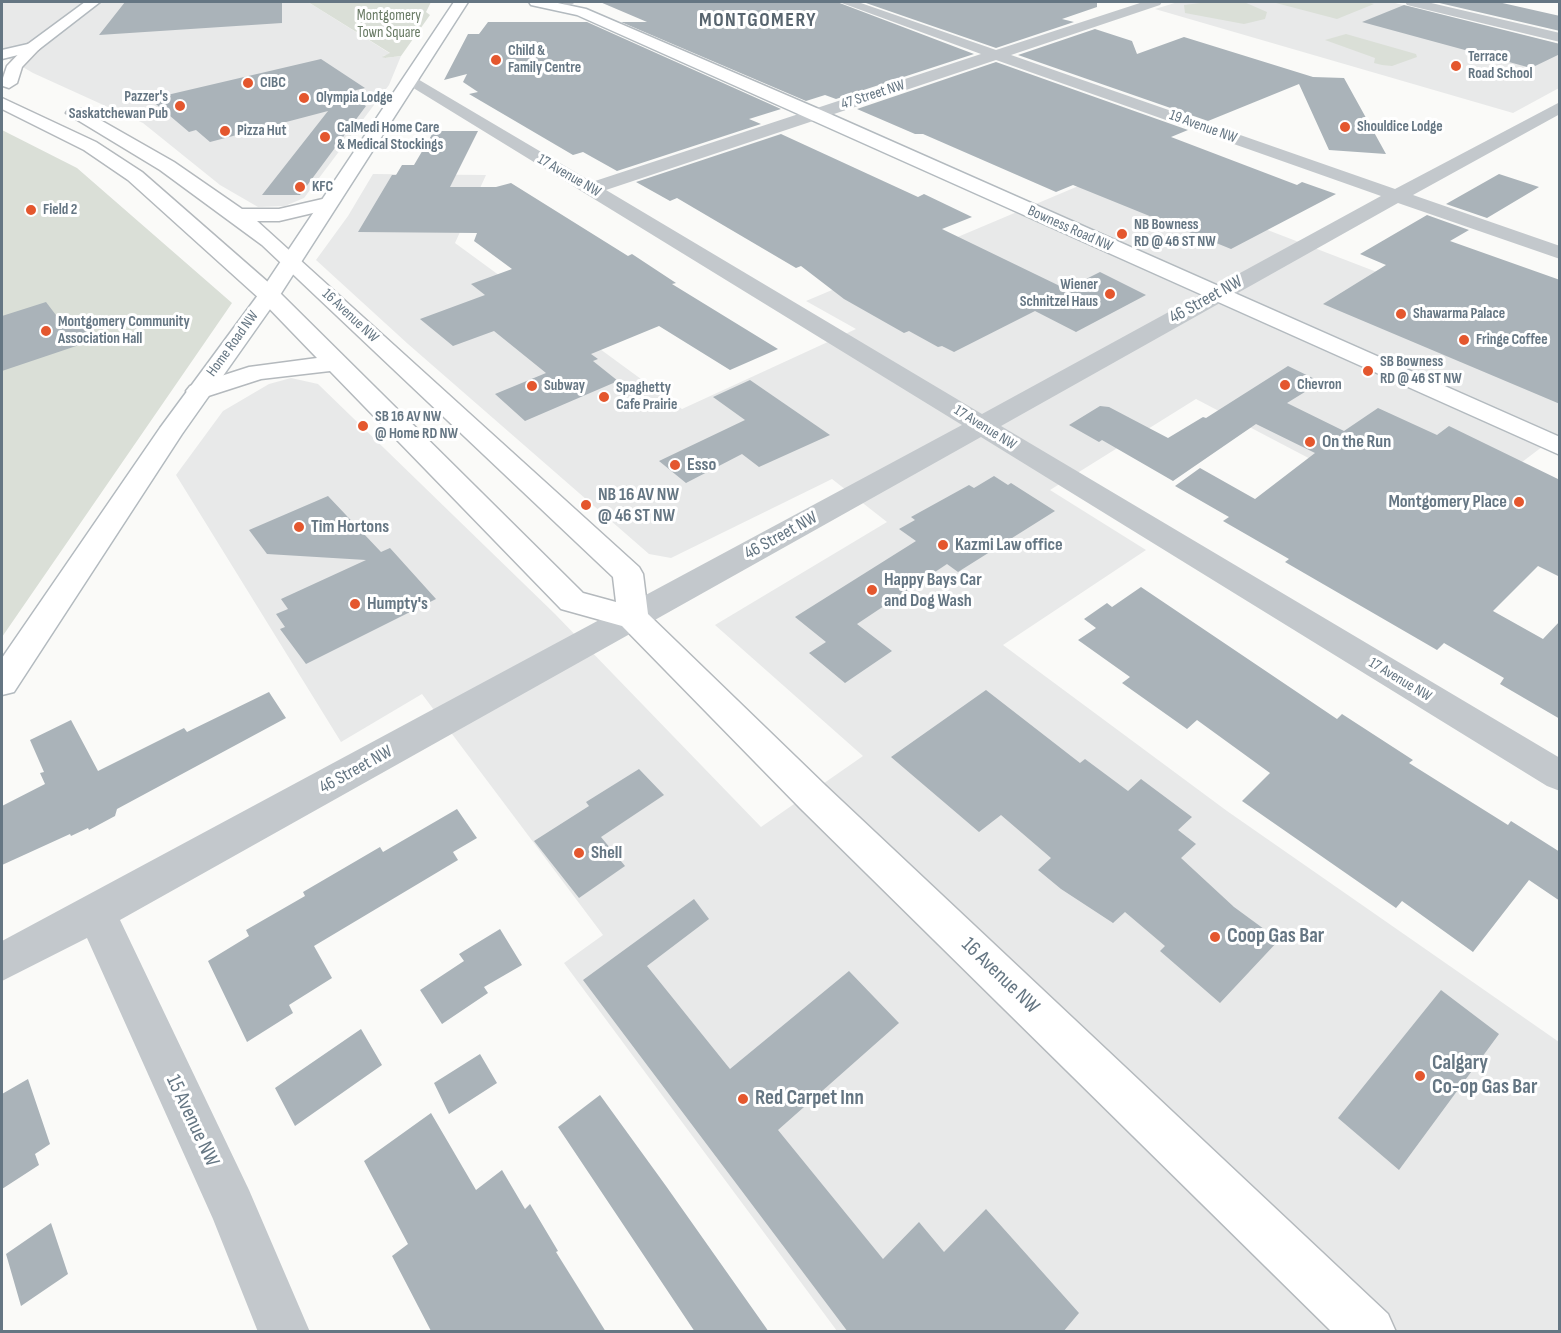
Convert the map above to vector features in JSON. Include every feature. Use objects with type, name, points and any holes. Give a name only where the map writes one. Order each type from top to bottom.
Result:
[{"type":"main road","points":[[30,93],[5,81],[15,66],[33,47],[93,2]]},
{"type":"main road","name":"Home Road NW","points":[[2,683],[199,391],[269,295],[461,2]]},
{"type":"main road","name":"Bowness Road NW","points":[[536,2],[570,4],[1560,447]]},
{"type":"main road","points":[[2,55],[33,47]]},
{"type":"main road","name":"16 Avenue NW","points":[[2,103],[90,146],[135,176],[269,295],[572,601],[633,618],[822,805],[1370,1332]]},
{"type":"main road","name":"16 Avenue NW","points":[[62,107],[141,149],[237,215],[291,261],[628,574],[633,618]]},
{"type":"main road","points":[[237,215],[279,215],[327,204]]},
{"type":"main road","points":[[199,391],[258,372],[334,363]]},
{"type":"street","name":"19 Avenue NW","points":[[846,2],[1560,253]]},
{"type":"street","points":[[1412,2],[1560,39]]},
{"type":"street","name":"47 Street NW","points":[[591,189],[998,55],[1143,3]]},
{"type":"street","name":"17 Avenue NW","points":[[410,81],[1560,776]]},
{"type":"street","name":"46 Street NW","points":[[2,962],[96,913],[1216,294],[1560,107]]},
{"type":"street","points":[[1536,120],[1560,128]]},
{"type":"street","name":"15 Avenue NW","points":[[96,913],[232,1207],[284,1332]]},
{"type":"shaded area","points":[[2,2],[308,2],[391,54],[383,56],[385,58],[401,56],[389,85],[304,198],[285,206],[258,207],[220,185],[143,123],[33,73],[2,55]]},
{"type":"shaded area","name":"Terrace Road School","points":[[1178,2],[1391,2],[1559,44],[1559,88],[1513,113],[1155,9]]},
{"type":"shaded area","points":[[1114,171],[1559,342],[1559,434],[1501,478],[1442,528],[1196,399],[1050,490],[1146,550],[1003,645],[1227,811],[1559,1042],[1559,1331],[837,1331],[564,963],[603,935],[422,694],[341,742],[176,475],[223,411],[269,384],[291,378],[318,384],[555,614],[761,827],[863,756],[715,625],[887,522],[832,479],[671,558],[649,554],[408,344],[316,260],[348,216],[373,174],[486,175],[455,243],[682,409],[856,329],[806,301]]},
{"type":"green space","name":"Montgomery Town Square","points":[[308,2],[431,2],[426,12],[430,15],[401,56],[385,58],[382,57],[390,53]]},
{"type":"green space","points":[[1244,2],[1267,12],[1265,19],[1244,24],[1185,13],[1184,5]]},
{"type":"green space","points":[[1272,2],[1366,2],[1374,4],[1337,19]]},
{"type":"green space","points":[[1346,34],[1416,54],[1417,57],[1392,66],[1382,65],[1374,63],[1375,58],[1325,40]]},
{"type":"green space","points":[[2,130],[77,168],[232,303],[2,637]]},
{"type":"building","points":[[125,2],[282,2],[282,23],[99,35]]},
{"type":"building","points":[[600,2],[837,2],[974,54],[836,99],[825,95],[806,101],[621,22],[647,22]]},
{"type":"building","points":[[863,2],[1097,2],[1097,7],[1062,19],[1074,22],[996,48]]},
{"type":"building","points":[[1435,2],[1498,2],[1560,16],[1560,31]]},
{"type":"building","points":[[1404,5],[1560,44],[1560,54],[1531,68],[1362,22]]},
{"type":"building","points":[[488,22],[587,22],[781,109],[749,119],[761,124],[617,171],[583,152],[573,155],[469,94],[478,92],[463,82],[467,74],[444,80],[468,34],[479,34]]},
{"type":"building","points":[[1095,29],[1132,41],[1137,54],[1184,37],[1313,77],[1344,78],[1386,154],[1329,150],[1299,84],[1208,121],[1018,55]]},
{"type":"building","points":[[321,59],[365,88],[344,93],[366,106],[300,195],[262,195],[328,111],[210,142],[196,130],[189,132],[150,99]]},
{"type":"building","points":[[996,62],[1188,130],[1171,137],[1297,185],[1302,182],[1336,194],[1231,249],[1073,185],[1056,192],[923,134],[915,134],[857,109]]},
{"type":"building","points":[[434,131],[478,131],[450,187],[496,187],[511,183],[628,256],[632,254],[676,283],[672,284],[778,349],[730,370],[659,326],[591,354],[598,359],[593,361],[618,381],[525,421],[495,394],[546,373],[494,331],[453,346],[420,319],[485,295],[471,284],[512,269],[474,241],[477,233],[358,232],[392,175],[396,175],[402,165],[414,165]]},
{"type":"building","points":[[781,134],[918,197],[924,194],[972,217],[942,229],[1066,289],[1100,272],[1146,295],[1076,332],[1035,311],[954,352],[942,346],[938,347],[909,331],[904,333],[844,299],[801,266],[796,268],[677,198],[670,201],[636,182]]},
{"type":"building","points":[[1499,174],[1539,187],[1487,218],[1446,204]]},
{"type":"building","points":[[1427,215],[1469,230],[1450,241],[1560,280],[1560,404],[1323,304],[1386,265],[1360,254]]},
{"type":"building","name":"Montgomery Community Association Hall","points":[[46,302],[62,323],[79,317],[97,339],[2,371],[2,316]]},
{"type":"building","points":[[1288,366],[1321,382],[1287,403],[1344,431],[1378,408],[1437,435],[1449,426],[1560,480],[1560,577],[1538,566],[1493,611],[1543,639],[1560,621],[1560,719],[1500,684],[1504,678],[1444,643],[1437,650],[1285,562],[1289,559],[1223,521],[1229,517],[1175,486],[1200,468],[1255,499],[1315,453],[1256,424],[1173,481],[1102,440],[1099,442],[1069,425],[1100,406],[1109,407],[1168,438],[1203,417],[1206,418]]},
{"type":"building","points":[[750,380],[830,435],[759,467],[742,454],[686,483],[659,461],[745,420],[713,397]]},
{"type":"building","points":[[994,476],[1008,485],[1011,483],[1055,511],[958,572],[947,564],[857,624],[892,651],[845,683],[809,653],[826,642],[795,617],[916,541],[899,529],[915,520],[911,517],[969,485],[974,488]]},
{"type":"building","name":"Humpty's","points":[[328,496],[381,552],[390,548],[436,599],[306,664],[280,629],[285,627],[276,614],[288,609],[281,599],[366,560],[267,554],[249,530]]},
{"type":"building","points":[[1141,587],[1337,719],[1342,714],[1413,760],[1409,763],[1508,825],[1511,821],[1560,852],[1560,901],[1529,880],[1473,952],[1402,901],[1396,908],[1242,801],[1270,773],[1197,720],[1187,729],[1122,683],[1130,677],[1078,640],[1096,628],[1084,619],[1107,603],[1112,607]]},
{"type":"building","points":[[986,690],[1080,763],[1085,759],[1128,791],[1141,779],[1192,817],[1178,830],[1196,844],[1181,858],[1234,907],[1279,940],[1220,1003],[1160,951],[1165,946],[1125,912],[1113,923],[1061,889],[1038,870],[1051,858],[1001,815],[979,832],[891,757]]},
{"type":"building","points":[[269,692],[286,718],[117,809],[115,816],[89,830],[88,828],[71,836],[70,834],[2,865],[2,806],[45,784],[40,773],[44,772],[30,740],[71,720],[98,771],[184,728],[187,732]]},
{"type":"building","points":[[639,769],[664,795],[601,837],[625,866],[579,898],[534,841],[589,806],[586,802]]},
{"type":"building","points":[[457,809],[477,838],[453,852],[458,860],[314,946],[332,978],[289,1005],[293,1013],[247,1042],[208,961],[249,936],[246,930],[305,896],[303,892],[380,847],[383,852]]},
{"type":"building","name":"Red Carpet Inn","points":[[694,899],[709,919],[647,966],[730,1069],[849,971],[899,1023],[778,1130],[883,1259],[919,1222],[944,1252],[986,1209],[1079,1313],[1063,1332],[848,1332],[583,980]]},
{"type":"building","points":[[500,929],[522,965],[484,987],[488,993],[442,1024],[420,990],[464,961],[459,954]]},
{"type":"building","name":"Calgary Co-op Gas Bar","points":[[1441,990],[1499,1034],[1399,1170],[1338,1118]]},
{"type":"building","points":[[361,1029],[382,1065],[295,1126],[275,1088]]},
{"type":"building","points":[[480,1054],[497,1083],[449,1114],[434,1083]]},
{"type":"building","points":[[28,1079],[50,1144],[35,1154],[39,1165],[2,1189],[2,1094]]},
{"type":"building","points":[[600,1095],[769,1332],[695,1332],[558,1127]]},
{"type":"building","points":[[431,1113],[476,1190],[502,1170],[525,1209],[530,1204],[558,1251],[556,1252],[606,1332],[431,1331],[392,1256],[408,1244],[364,1161]]},
{"type":"building","points":[[51,1223],[68,1274],[21,1306],[6,1254]]},
{"type":"place","name":"Child & Family Centre","points":[[496,60]]},
{"type":"place","name":"Terrace Road School","points":[[1456,66]]},
{"type":"place","name":"CIBC","points":[[248,83]]},
{"type":"place","name":"Olympia Lodge","points":[[304,98]]},
{"type":"place","name":"Pazzer's Saskatchewan Pub","points":[[180,106]]},
{"type":"place","name":"Shouldice Lodge","points":[[1345,127]]},
{"type":"place","name":"Pizza Hut","points":[[225,131]]},
{"type":"place","name":"CalMedi Home Care & Medical Stockings","points":[[325,137]]},
{"type":"place","name":"KFC","points":[[300,187]]},
{"type":"place","name":"Field 2","points":[[31,210]]},
{"type":"place","name":"NB Bowness RD @ 46 ST NW","points":[[1122,234]]},
{"type":"place","name":"Wiener Schnitzel Haus","points":[[1110,294]]},
{"type":"place","name":"Shawarma Palace","points":[[1401,314]]},
{"type":"place","name":"Montgomery Community Association Hall","points":[[46,331]]},
{"type":"place","name":"Fringe Coffee","points":[[1464,340]]},
{"type":"place","name":"SB Bowness RD @ 46 ST NW","points":[[1368,371]]},
{"type":"place","name":"Chevron","points":[[1285,385]]},
{"type":"place","name":"Subway","points":[[532,386]]},
{"type":"place","name":"Spaghetty Cafe Prairie","points":[[604,397]]},
{"type":"place","name":"SB 16 AV NW @ Home RD NW","points":[[363,426]]},
{"type":"place","name":"On the Run","points":[[1310,442]]},
{"type":"place","name":"Esso","points":[[675,465]]},
{"type":"place","name":"Montgomery Place","points":[[1519,502]]},
{"type":"place","name":"NB 16 AV NW @ 46 ST NW","points":[[586,505]]},
{"type":"place","name":"Tim Hortons","points":[[299,527]]},
{"type":"place","name":"Kazmi Law office","points":[[943,545]]},
{"type":"place","name":"Happy Bays Car and Dog Wash","points":[[872,590]]},
{"type":"place","name":"Humpty's","points":[[355,604]]},
{"type":"place","name":"Shell","points":[[579,853]]},
{"type":"place","name":"Coop Gas Bar","points":[[1215,937]]},
{"type":"place","name":"Calgary Co-op Gas Bar","points":[[1420,1076]]},
{"type":"place","name":"Red Carpet Inn","points":[[743,1099]]},
{"type":"district","name":"MONTGOMERY","points":[[758,21]]}]
